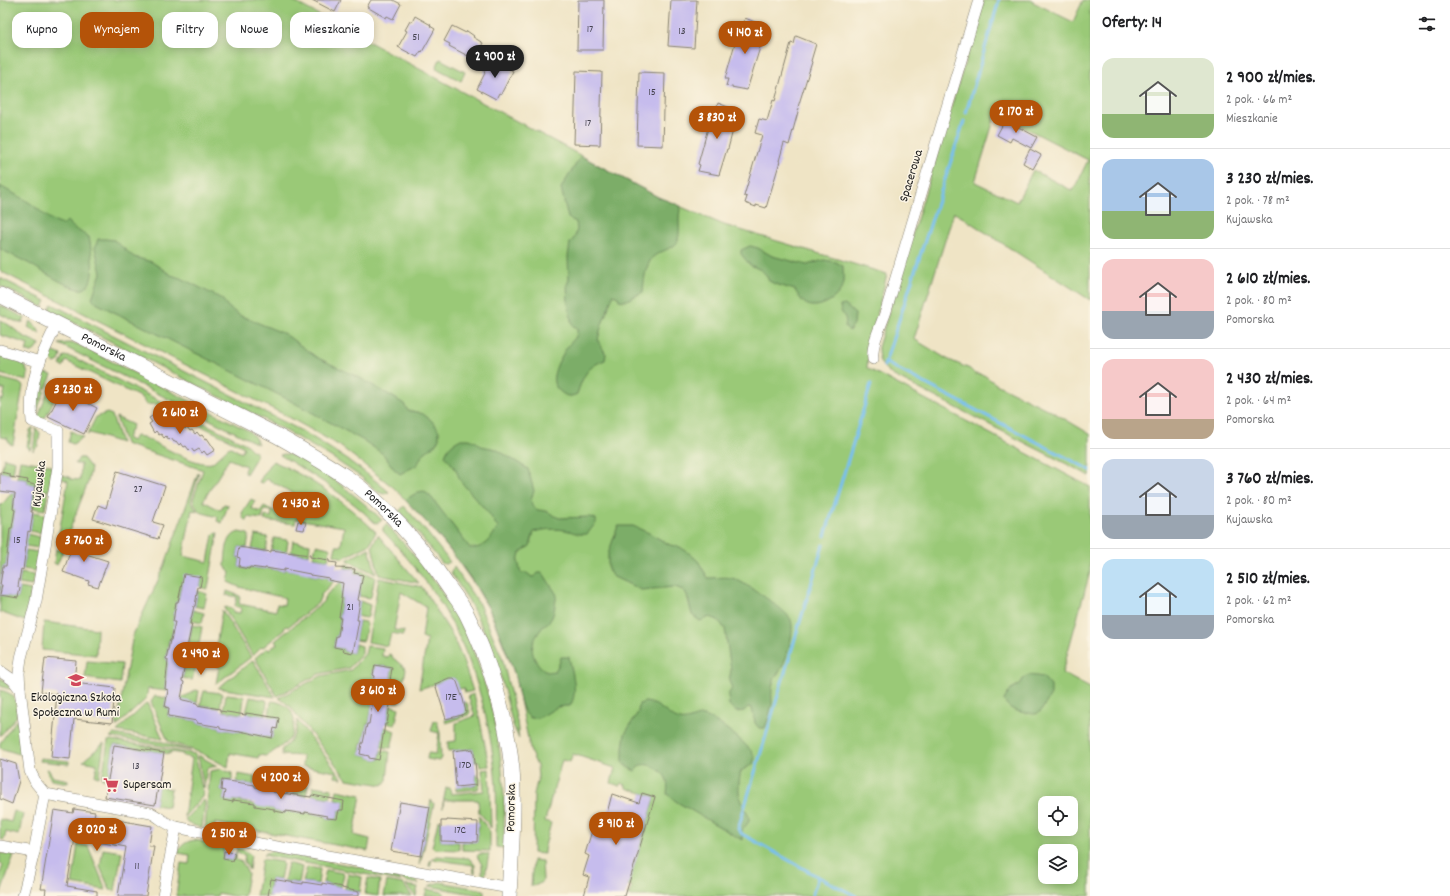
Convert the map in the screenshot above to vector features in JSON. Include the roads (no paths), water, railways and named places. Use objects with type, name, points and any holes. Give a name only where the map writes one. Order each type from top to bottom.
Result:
[{"type":"main road","name":"Pomorska","points":[[0,295],[313,456],[349,479],[381,506],[408,534],[436,568],[465,612],[485,654],[498,697],[512,769],[513,799],[509,892]]},
{"type":"street","name":"Spacerowa","points":[[873,359],[872,354],[876,339],[900,266],[979,0]]},
{"type":"street","name":"Kujawska","points":[[44,794],[36,783],[30,770],[19,673],[21,658],[36,602],[58,467],[58,431],[32,421],[30,404],[32,386],[40,362],[57,324]]},
{"type":"street","points":[[0,350],[40,362]]},
{"type":"street","points":[[0,671],[14,680],[20,689]]},
{"type":"street","points":[[23,896],[34,852],[44,794]]},
{"type":"street","name":"Pomorska","points":[[44,794],[151,813],[159,816],[171,826],[509,892]]},
{"type":"street","points":[[163,896],[176,827]]},
{"type":"street","points":[[0,846],[34,852]]},
{"type":"waterway","points":[[966,113],[999,0]]},
{"type":"waterway","points":[[884,366],[964,121]]},
{"type":"waterway","points":[[886,363],[1090,470]]},
{"type":"waterway","points":[[825,536],[871,384]]},
{"type":"waterway","points":[[823,545],[738,829],[742,834],[856,896]]},
{"type":"waterway","points":[[812,896],[818,877]]},
{"type":"place","name":"Ekologiczna Szkoła Społeczna w Rumi","points":[[76,680]]},
{"type":"place","name":"Supersam","points":[[111,785]]}]
